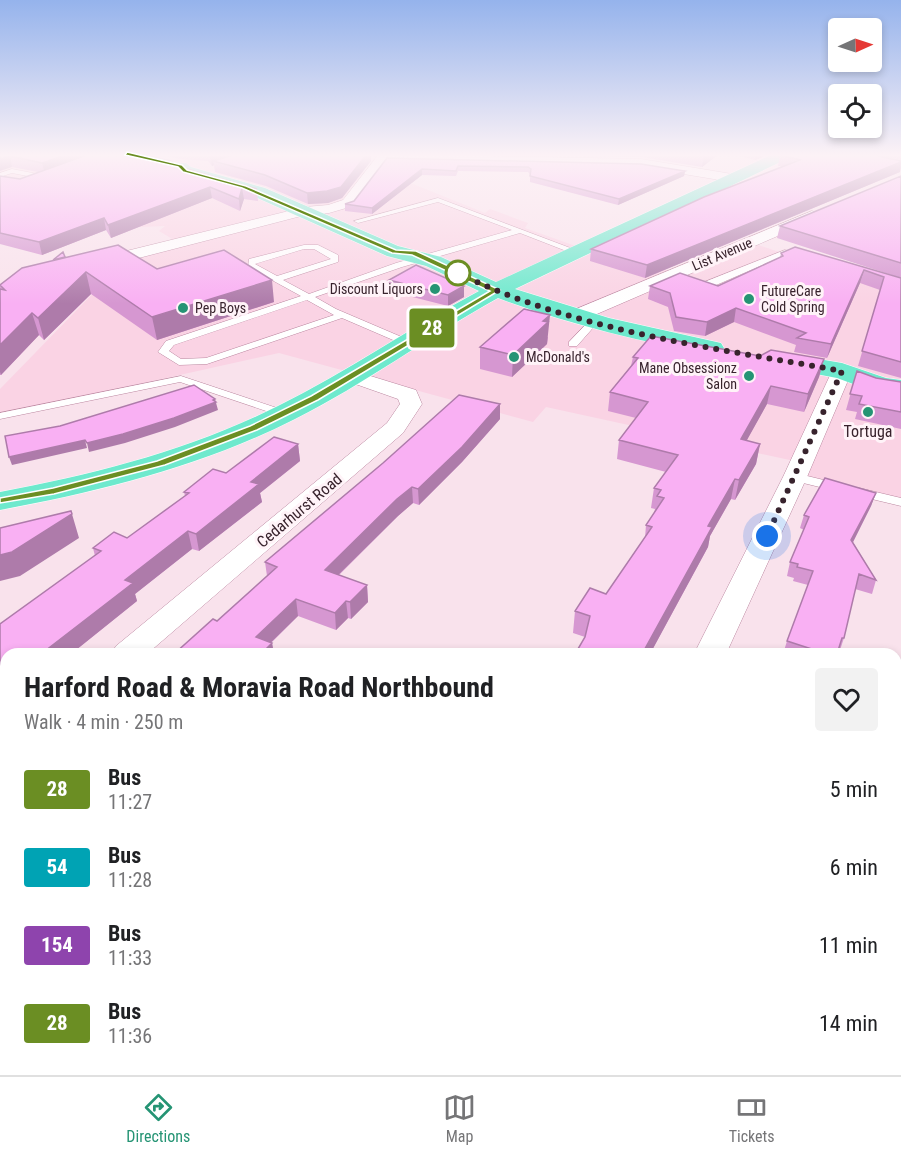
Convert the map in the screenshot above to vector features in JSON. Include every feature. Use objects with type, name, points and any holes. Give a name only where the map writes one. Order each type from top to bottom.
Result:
[{"type":"main road","points":[[288,204],[394,252],[419,255],[496,290],[585,319],[747,355],[842,371],[901,374]]},
{"type":"main road","points":[[316,204],[414,245],[419,255]]},
{"type":"main road","points":[[0,501],[54,491],[161,463],[285,414],[496,290],[677,204]]},
{"type":"main road","points":[[842,371],[881,385],[901,388]]},
{"type":"street","points":[[86,267],[305,211],[329,209],[344,204]]},
{"type":"street","name":"List Avenue","points":[[585,319],[668,277],[827,209]]},
{"type":"street","points":[[753,241],[794,253]]},
{"type":"street","points":[[713,648],[795,477],[842,371]]},
{"type":"street","name":"Cedarhurst Road","points":[[134,648],[395,428],[411,404],[408,395],[351,376]]},
{"type":"lane","points":[[358,221],[422,204]]},
{"type":"lane","points":[[449,204],[577,252]]},
{"type":"lane","points":[[343,315],[207,361],[179,362],[163,352],[170,343],[308,297],[419,255],[520,230]]},
{"type":"lane","points":[[276,279],[335,260],[335,257],[315,247],[304,247],[252,261],[250,265],[308,297],[343,315],[406,343]]},
{"type":"lane","points":[[668,277],[693,286],[704,287],[794,253]]},
{"type":"lane","points":[[573,344],[585,319]]},
{"type":"lane","points":[[0,416],[181,379],[285,414]]},
{"type":"lane","points":[[795,477],[901,502]]},
{"type":"shaded area","points":[[0,204],[463,204],[485,213],[490,209],[528,223],[525,228],[584,249],[686,275],[758,245],[901,292],[901,502],[792,477],[799,462],[546,407],[533,422],[279,353],[0,415],[0,389],[106,280],[87,266],[179,243],[159,231],[165,226],[13,232],[0,242]]},
{"type":"building","points":[[0,204],[164,204],[108,225],[104,218],[39,242],[0,233]]},
{"type":"building","points":[[346,204],[377,204],[372,208]]},
{"type":"building","points":[[688,204],[797,204],[647,265],[591,249]]},
{"type":"building","points":[[833,204],[901,204],[901,263],[780,226]]},
{"type":"building","points":[[118,245],[157,269],[224,250],[272,280],[152,317],[86,272],[38,318],[32,313],[0,345],[0,289],[5,290],[0,285],[22,268]]},
{"type":"building","points":[[795,247],[901,278],[901,362],[862,351],[884,277],[864,270],[831,344],[797,338],[806,333],[736,308],[707,322],[676,317],[670,293],[650,286],[680,273],[718,286],[783,256],[781,253]]},
{"type":"building","points":[[63,252],[65,257],[53,260]]},
{"type":"building","points":[[416,265],[464,286],[448,295],[389,280]]},
{"type":"building","points":[[524,309],[550,315],[543,321],[548,322],[513,355],[480,347]]},
{"type":"building","points":[[651,336],[760,356],[771,350],[824,359],[808,394],[771,386],[741,439],[760,444],[739,480],[735,479],[708,526],[712,527],[645,648],[579,648],[585,637],[590,616],[575,611],[590,588],[606,594],[652,527],[646,525],[664,498],[657,496],[661,490],[654,488],[678,455],[619,440],[648,402],[610,392],[638,358],[633,357]]},
{"type":"building","points":[[857,371],[876,378],[901,382],[901,412],[859,404],[862,396],[850,394]]},
{"type":"building","points":[[194,385],[216,402],[123,434],[9,457],[5,436],[60,426]]},
{"type":"building","points":[[459,395],[500,404],[462,447],[418,489],[412,487],[397,499],[325,570],[367,585],[350,602],[346,601],[335,613],[296,599],[256,637],[272,643],[267,648],[181,648],[213,619],[217,621],[277,567],[265,562],[383,463]]},
{"type":"building","points":[[274,437],[298,444],[251,482],[259,484],[196,534],[188,531],[125,580],[133,583],[49,648],[0,648],[0,624],[101,551],[93,548],[114,532],[127,538],[189,493],[184,492],[213,469],[226,473]]},
{"type":"building","points":[[825,478],[876,493],[851,540],[876,580],[859,574],[844,638],[839,648],[809,648],[787,641],[813,571],[797,567],[798,564],[790,562],[809,517],[804,515]]},
{"type":"building","points":[[71,511],[72,514],[12,552],[0,555],[0,528]]},
{"type":"bus line","name":"28","points":[[0,501],[54,491],[161,463],[254,428],[314,398],[496,290],[413,253],[394,252],[288,204]]},
{"type":"place","name":"Discount Liquors","points":[[435,289]]},
{"type":"place","name":"FutureCare Cold Spring","points":[[749,299]]},
{"type":"place","name":"Pep Boys","points":[[183,308]]},
{"type":"place","name":"McDonald's","points":[[514,357]]},
{"type":"place","name":"Mane Obsessionz Salon","points":[[749,376]]},
{"type":"place","name":"Tortuga","points":[[868,412]]},
{"type":"route","points":[[458,273],[541,306],[609,325],[678,341],[842,371],[767,536]]}]
